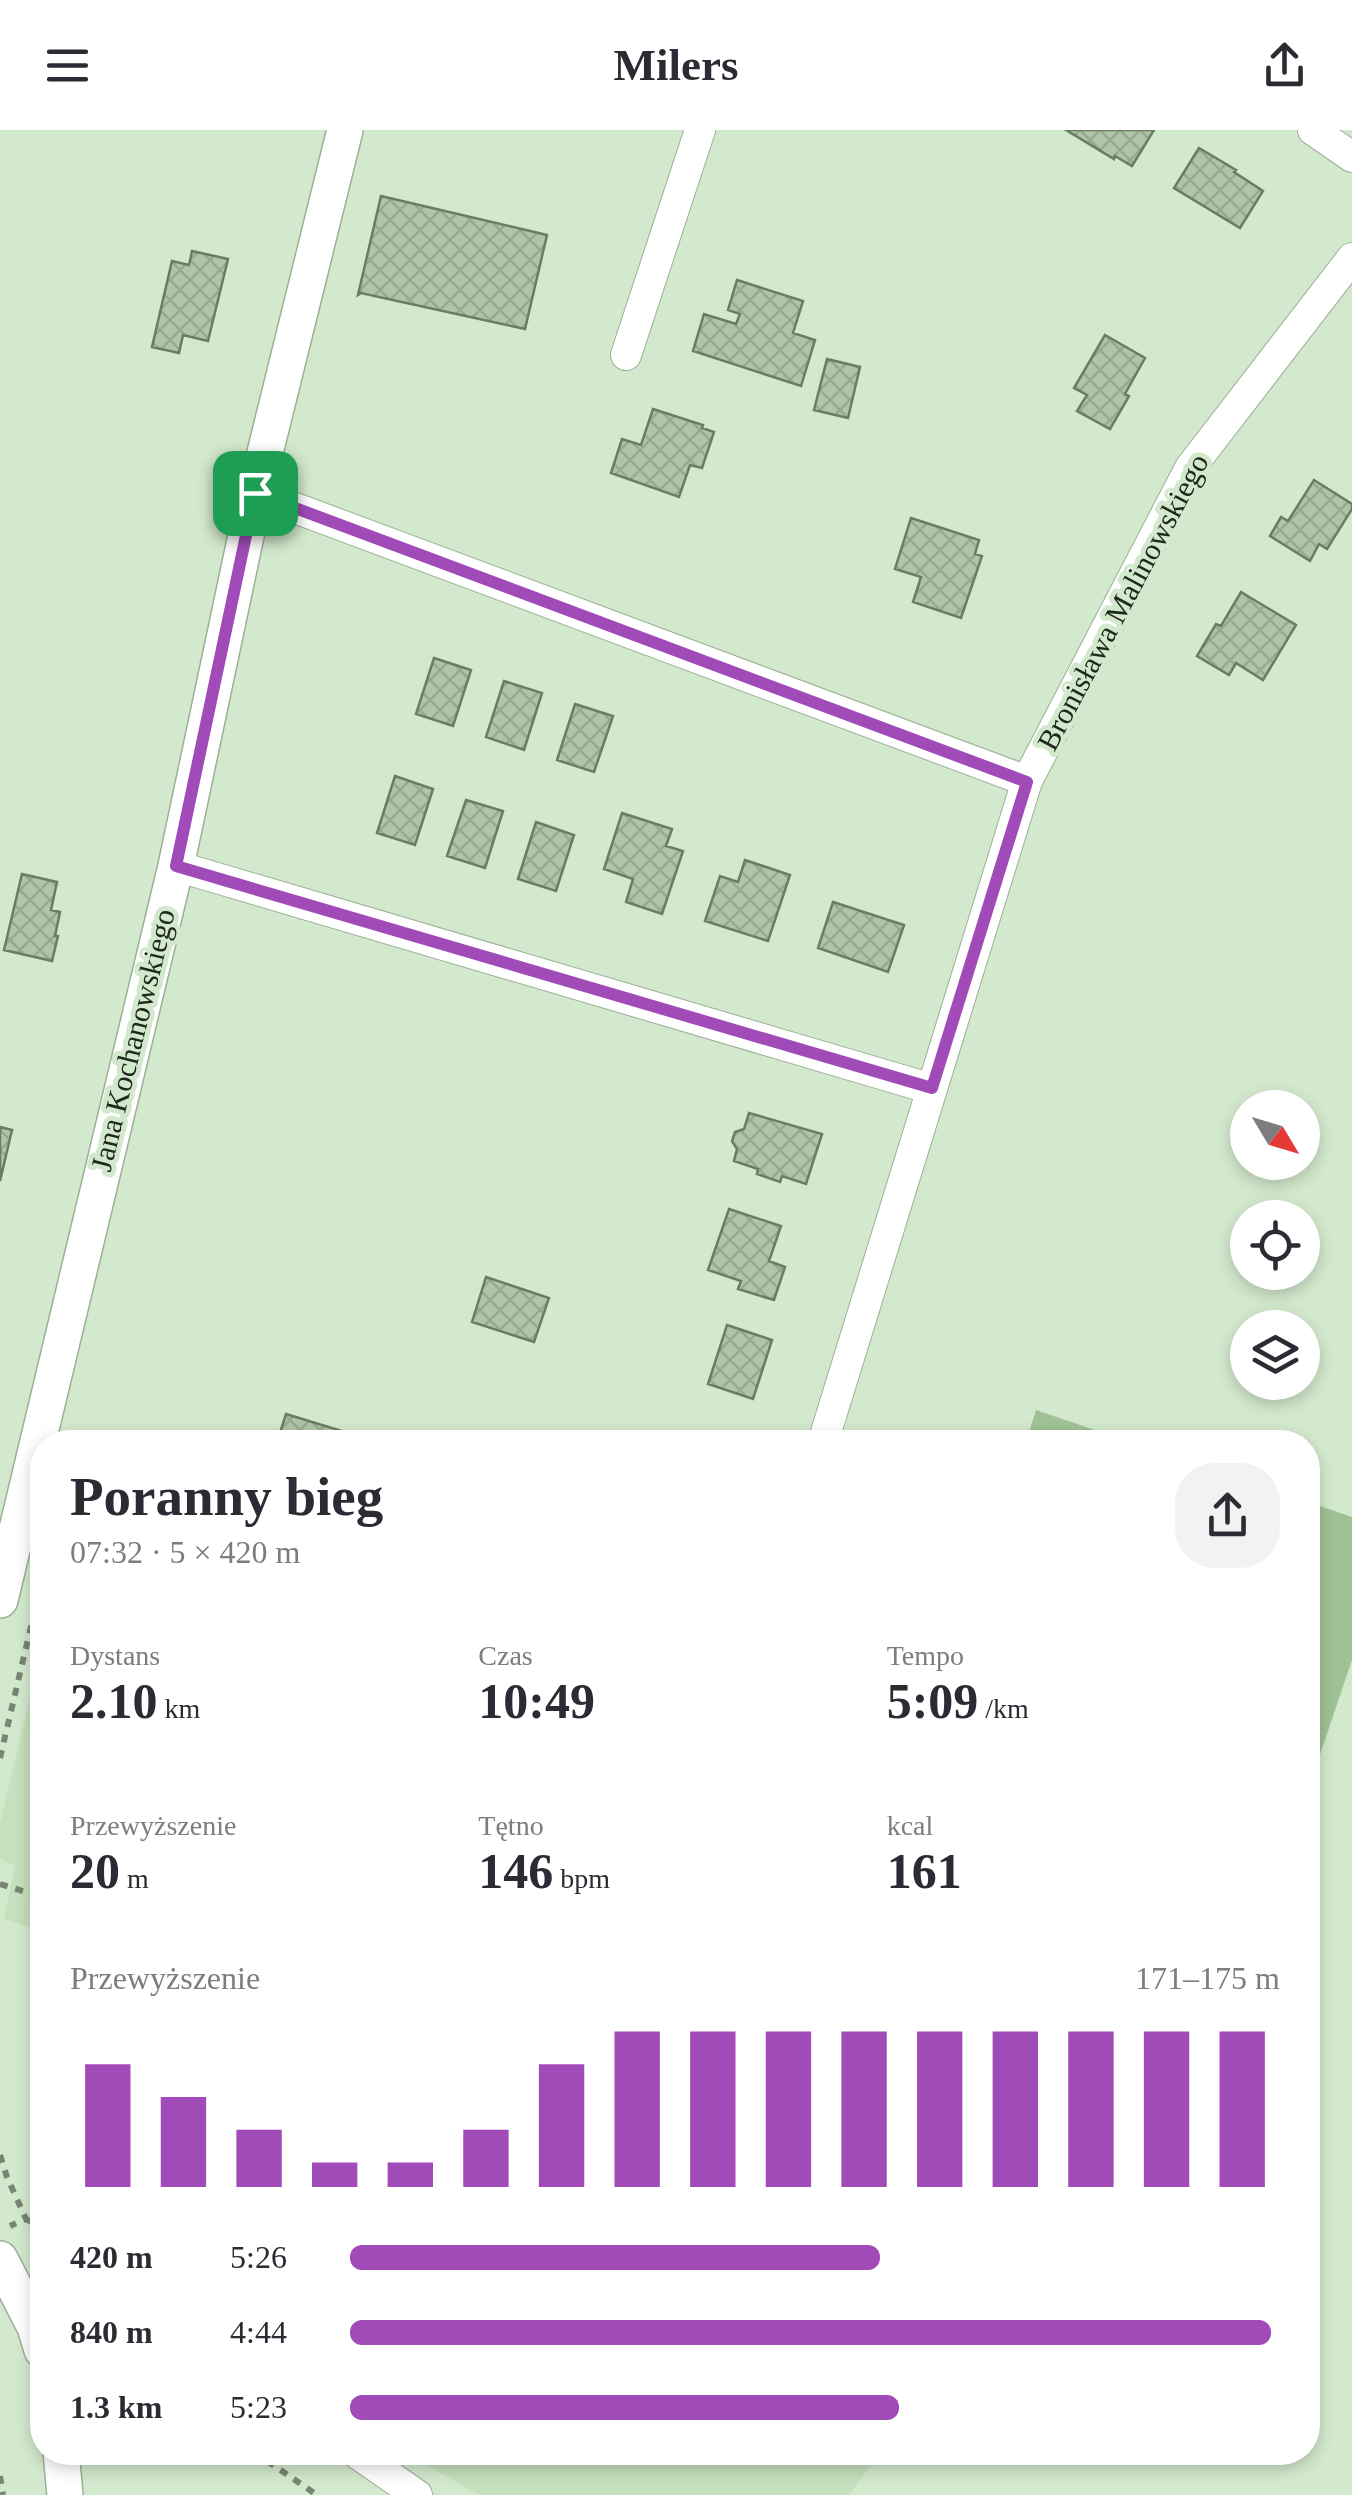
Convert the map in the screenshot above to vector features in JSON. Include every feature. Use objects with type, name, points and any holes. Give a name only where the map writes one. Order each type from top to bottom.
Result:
[{"type":"street","name":"Jana Kochanowskiego","points":[[47,1430],[176,866],[255,493],[346,130]]},
{"type":"street","points":[[626,355],[700,130]]},
{"type":"street","points":[[1313,130],[1352,157]]},
{"type":"street","name":"Bronisława Malinowskiego","points":[[827,1430],[1027,782],[1190,468],[1352,258]]},
{"type":"street","points":[[255,493],[1027,782]]},
{"type":"street","points":[[176,866],[932,1088]]},
{"type":"street","name":"Jana Kochanowskiego","points":[[0,1600],[8,1530],[30,1491]]},
{"type":"street","points":[[0,2258],[21,2293]]},
{"type":"street","points":[[374,2465],[417,2495]]},
{"type":"path","points":[[0,1758],[30,1630]]},
{"type":"path","points":[[0,1884],[30,1894]]},
{"type":"path","points":[[0,2155],[7,2178],[30,2220]]},
{"type":"path","points":[[0,2231],[26,2218]]},
{"type":"path","points":[[273,2465],[318,2495]]},
{"type":"path","points":[[0,2476],[3,2495]]},
{"type":"shaded area","points":[[1036,1410],[1095,1430],[1030,1430]]},
{"type":"shaded area","points":[[1320,1506],[1352,1517],[1352,1660],[1320,1755]]},
{"type":"shaded area","points":[[30,1697],[30,1927],[4,1919],[15,1866],[0,1859],[0,1823]]},
{"type":"shaded area","points":[[426,2465],[871,2465],[849,2495],[480,2495]]},
{"type":"building","points":[[1066,130],[1154,130],[1132,166]]},
{"type":"building","points":[[1199,148],[1263,191],[1240,228],[1174,188]]},
{"type":"building","points":[[381,196],[547,235],[525,329],[358,295]]},
{"type":"building","points":[[192,251],[228,259],[208,341],[183,335],[179,353],[152,347],[172,261],[189,265]]},
{"type":"building","points":[[737,280],[803,301],[793,333],[815,340],[801,386],[693,351],[704,314],[736,324],[740,314],[728,310]]},
{"type":"building","points":[[1105,335],[1145,358],[1110,429],[1077,411],[1087,395],[1074,388]]},
{"type":"building","points":[[827,359],[860,367],[848,418],[814,410]]},
{"type":"building","points":[[653,409],[714,432],[702,468],[690,465],[679,497],[611,473],[622,439],[641,445]]},
{"type":"building","points":[[1314,480],[1352,504],[1352,509],[1327,549],[1319,544],[1310,561],[1270,536],[1281,517],[1288,521]]},
{"type":"building","points":[[911,518],[979,540],[975,554],[982,556],[961,618],[913,602],[921,577],[895,569]]},
{"type":"building","points":[[1241,592],[1296,625],[1263,680],[1236,663],[1229,675],[1197,656]]},
{"type":"building","points":[[434,658],[471,670],[453,726],[416,714]]},
{"type":"building","points":[[504,681],[542,693],[524,750],[486,737]]},
{"type":"building","points":[[575,704],[613,716],[594,772],[557,760]]},
{"type":"building","points":[[395,776],[433,789],[415,845],[377,833]]},
{"type":"building","points":[[466,800],[503,811],[485,868],[447,856]]},
{"type":"building","points":[[622,813],[672,829],[666,846],[683,851],[662,914],[626,902],[633,879],[604,869]]},
{"type":"building","points":[[536,822],[574,835],[556,891],[518,879]]},
{"type":"building","points":[[745,860],[790,875],[768,941],[705,921],[720,876],[738,882]]},
{"type":"building","points":[[22,874],[57,882],[51,910],[60,912],[52,961],[4,950]]},
{"type":"building","points":[[833,902],[904,925],[888,972],[818,948]]},
{"type":"building","points":[[749,1113],[822,1134],[806,1184],[782,1176],[780,1182],[734,1161],[737,1149],[732,1141],[735,1132],[744,1129]]},
{"type":"building","points":[[0,1127],[12,1130],[0,1181]]},
{"type":"building","points":[[729,1209],[781,1226],[769,1261],[785,1267],[774,1300],[738,1289],[741,1281],[708,1270]]},
{"type":"building","points":[[486,1277],[549,1298],[534,1342],[472,1322]]},
{"type":"building","points":[[727,1325],[772,1340],[753,1399],[708,1384]]},
{"type":"building","points":[[286,1414],[338,1430],[281,1430]]},
{"type":"route","points":[[255,493],[1027,782],[932,1088],[176,866],[255,493]]}]
